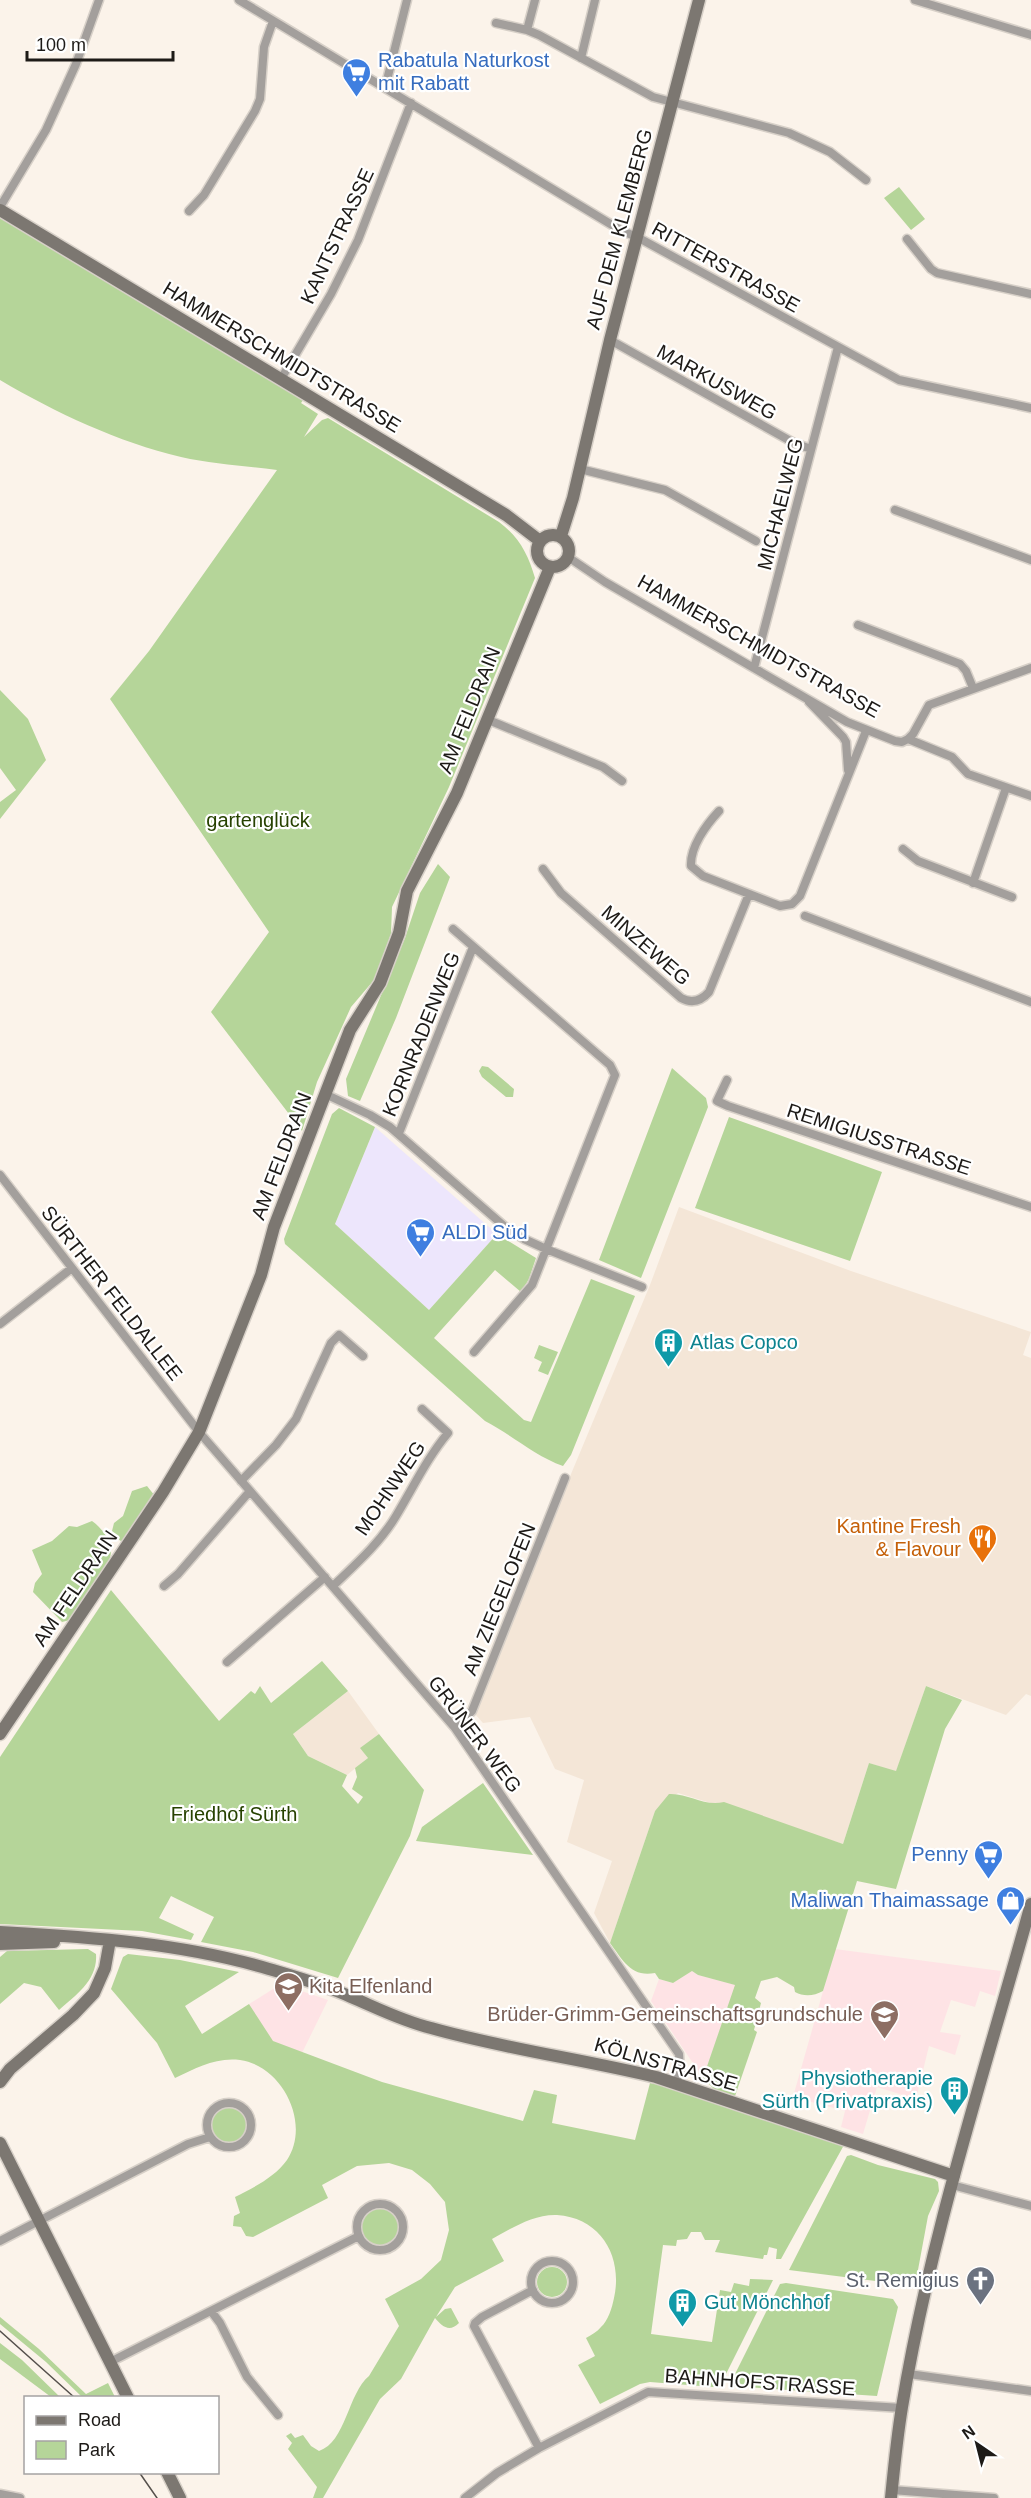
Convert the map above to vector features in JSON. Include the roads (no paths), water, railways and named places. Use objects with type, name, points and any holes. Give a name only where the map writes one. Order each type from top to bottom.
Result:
[{"type":"street","points":[[0,208],[46,130],[76,64],[99,0]]},
{"type":"street","name":"RITTERSTRASSE","points":[[239,0],[622,231],[638,237],[838,347],[906,382],[1031,408]]},
{"type":"street","points":[[385,88],[407,0]]},
{"type":"street","points":[[527,30],[535,0]]},
{"type":"street","points":[[581,58],[595,0]]},
{"type":"street","name":"AUF DEM KLEMBERG","points":[[561,536],[580,469],[609,340],[699,0]]},
{"type":"street","points":[[915,0],[1031,35]]},
{"type":"street","points":[[189,211],[204,195],[255,111],[260,99],[264,47],[273,21]]},
{"type":"street","points":[[496,23],[527,30],[653,98],[751,122],[807,140],[830,152],[866,180]]},
{"type":"street","name":"KANTSTRASSE","points":[[281,379],[331,294],[354,249],[374,203],[411,103]]},
{"type":"street","name":"HAMMERSCHMIDTSTRASSE","points":[[0,208],[506,515],[540,541]]},
{"type":"street","points":[[908,239],[937,273],[1031,294]]},
{"type":"street","name":"MARKUSWEG","points":[[609,340],[794,443],[811,449]]},
{"type":"street","name":"MICHAELWEG","points":[[754,668],[838,347]]},
{"type":"street","points":[[580,469],[665,490],[756,541]]},
{"type":"street","points":[[895,510],[1031,560]]},
{"type":"street","points":[[550,535],[561,536],[570,548],[568,557],[559,566],[550,567],[543,563],[538,555],[540,541],[550,535]]},
{"type":"street","name":"HAMMERSCHMIDTSTRASSE","points":[[568,557],[605,582],[866,731],[895,741],[902,742],[908,739],[952,757],[968,774],[1031,796]]},
{"type":"street","name":"AM FELDRAIN","points":[[0,1734],[163,1492],[198,1432],[261,1275],[274,1227],[350,1030],[380,983],[399,933],[407,891],[457,793],[550,567]]},
{"type":"street","points":[[858,625],[960,664],[966,671],[972,688]]},
{"type":"street","points":[[908,739],[929,705],[1031,668]]},
{"type":"street","points":[[804,697],[846,742],[848,773]]},
{"type":"street","points":[[486,719],[603,767],[622,781]]},
{"type":"street","points":[[719,811],[701,835],[691,860],[691,866],[703,876],[780,906],[792,904],[800,896],[866,731]]},
{"type":"street","points":[[973,883],[1006,788]]},
{"type":"street","points":[[903,849],[918,861],[1012,897]]},
{"type":"street","name":"MINZEWEG","points":[[543,869],[561,893],[681,998],[691,1002],[701,1000],[709,992],[749,894]]},
{"type":"street","points":[[805,916],[1031,1002]]},
{"type":"street","name":"KORNRADENWEG","points":[[453,929],[610,1065],[615,1072],[614,1081],[546,1249]]},
{"type":"street","name":"KORNRADENWEG","points":[[399,1133],[473,947]]},
{"type":"street","name":"REMIGIUSSTRASSE","points":[[727,1080],[717,1101],[1031,1207]]},
{"type":"street","points":[[325,1094],[370,1115],[399,1133],[504,1226],[524,1239],[642,1287]]},
{"type":"street","name":"SÜRTHER FELDALLEE","points":[[0,1175],[198,1432]]},
{"type":"street","points":[[474,1352],[525,1296],[532,1285],[546,1249]]},
{"type":"street","points":[[0,1324],[72,1268]]},
{"type":"street","points":[[241,1480],[276,1445],[296,1419],[331,1343],[339,1335],[363,1356]]},
{"type":"street","name":"MOHNWEG","points":[[333,1586],[388,1528],[427,1462],[448,1432],[422,1409]]},
{"type":"street","name":"GRÜNER WEG","points":[[198,1432],[455,1728],[679,2054],[680,2072],[675,2083]]},
{"type":"street","name":"AM ZIEGELOFEN","points":[[455,1728],[472,1711],[565,1478]]},
{"type":"street","points":[[164,1586],[178,1574],[250,1491]]},
{"type":"street","points":[[227,1662],[325,1577]]},
{"type":"street","points":[[994,2498],[891,2494],[902,2408],[923,2298],[953,2180],[1031,1904]]},
{"type":"street","name":"KÖLNSTRASSE","points":[[0,1932],[110,1940],[192,1951],[255,1965],[349,1996],[428,2028],[545,2055],[608,2066],[675,2083],[953,2180]]},
{"type":"street","name":"KÖLNSTRASSE","points":[[0,1944],[85,1938]]},
{"type":"street","points":[[0,2082],[10,2069],[74,2015],[94,1993],[105,1968],[110,1940]]},
{"type":"street","points":[[235,2103],[249,2114],[250,2130],[240,2144],[224,2146],[210,2137],[207,2120],[217,2105],[235,2103]]},
{"type":"street","points":[[0,2241],[188,2144],[210,2137]]},
{"type":"street","points":[[0,2143],[31,2200],[39,2221],[127,2396]]},
{"type":"street","points":[[953,2180],[1031,2206]]},
{"type":"street","points":[[371,2206],[389,2206],[402,2219],[400,2237],[386,2249],[368,2247],[359,2236],[358,2219],[371,2206]]},
{"type":"street","points":[[110,2362],[359,2236]]},
{"type":"street","points":[[549,2262],[566,2267],[572,2277],[572,2289],[558,2302],[546,2302],[532,2290],[534,2272],[549,2262]]},
{"type":"street","points":[[532,2290],[482,2317],[474,2326],[539,2448]]},
{"type":"street","points":[[211,2311],[220,2323],[247,2378],[278,2415]]},
{"type":"street","points":[[909,2374],[1031,2391]]},
{"type":"street","name":"BAHNHOFSTRASSE","points":[[465,2498],[497,2473],[539,2448],[641,2395],[655,2391],[902,2408]]},
{"type":"street","points":[[168,2474],[180,2498]]},
{"type":"street","points":[[0,2494],[20,2498]]},
{"type":"tram line","points":[[0,2331],[73,2396]]},
{"type":"tram line","points":[[140,2474],[157,2498]]},
{"type":"place","name":"Rabatula Naturkost mit Rabatt","points":[[357,98]]},
{"type":"place","name":"ALDI Süd","points":[[421,1258]]},
{"type":"place","name":"Atlas Copco","points":[[669,1368]]},
{"type":"place","name":"Kantine Fresh & Flavour","points":[[982,1564]]},
{"type":"place","name":"Penny","points":[[989,1880]]},
{"type":"place","name":"Maliwan Thaimassage","points":[[1010,1926]]},
{"type":"place","name":"Kita Elfenland","points":[[288,2012]]},
{"type":"place","name":"Brüder-Grimm-Gemeinschaftsgrundschule","points":[[884,2040]]},
{"type":"place","name":"Physiotherapie Sürth (Privatpraxis)","points":[[954,2116]]},
{"type":"place","name":"St. Remigius","points":[[980,2306]]},
{"type":"place","name":"Gut Mönchhof","points":[[683,2328]]},
{"type":"park label","name":"gartenglück","points":[[258,820]]},
{"type":"park label","name":"Friedhof Sürth","points":[[234,1814]]}]
